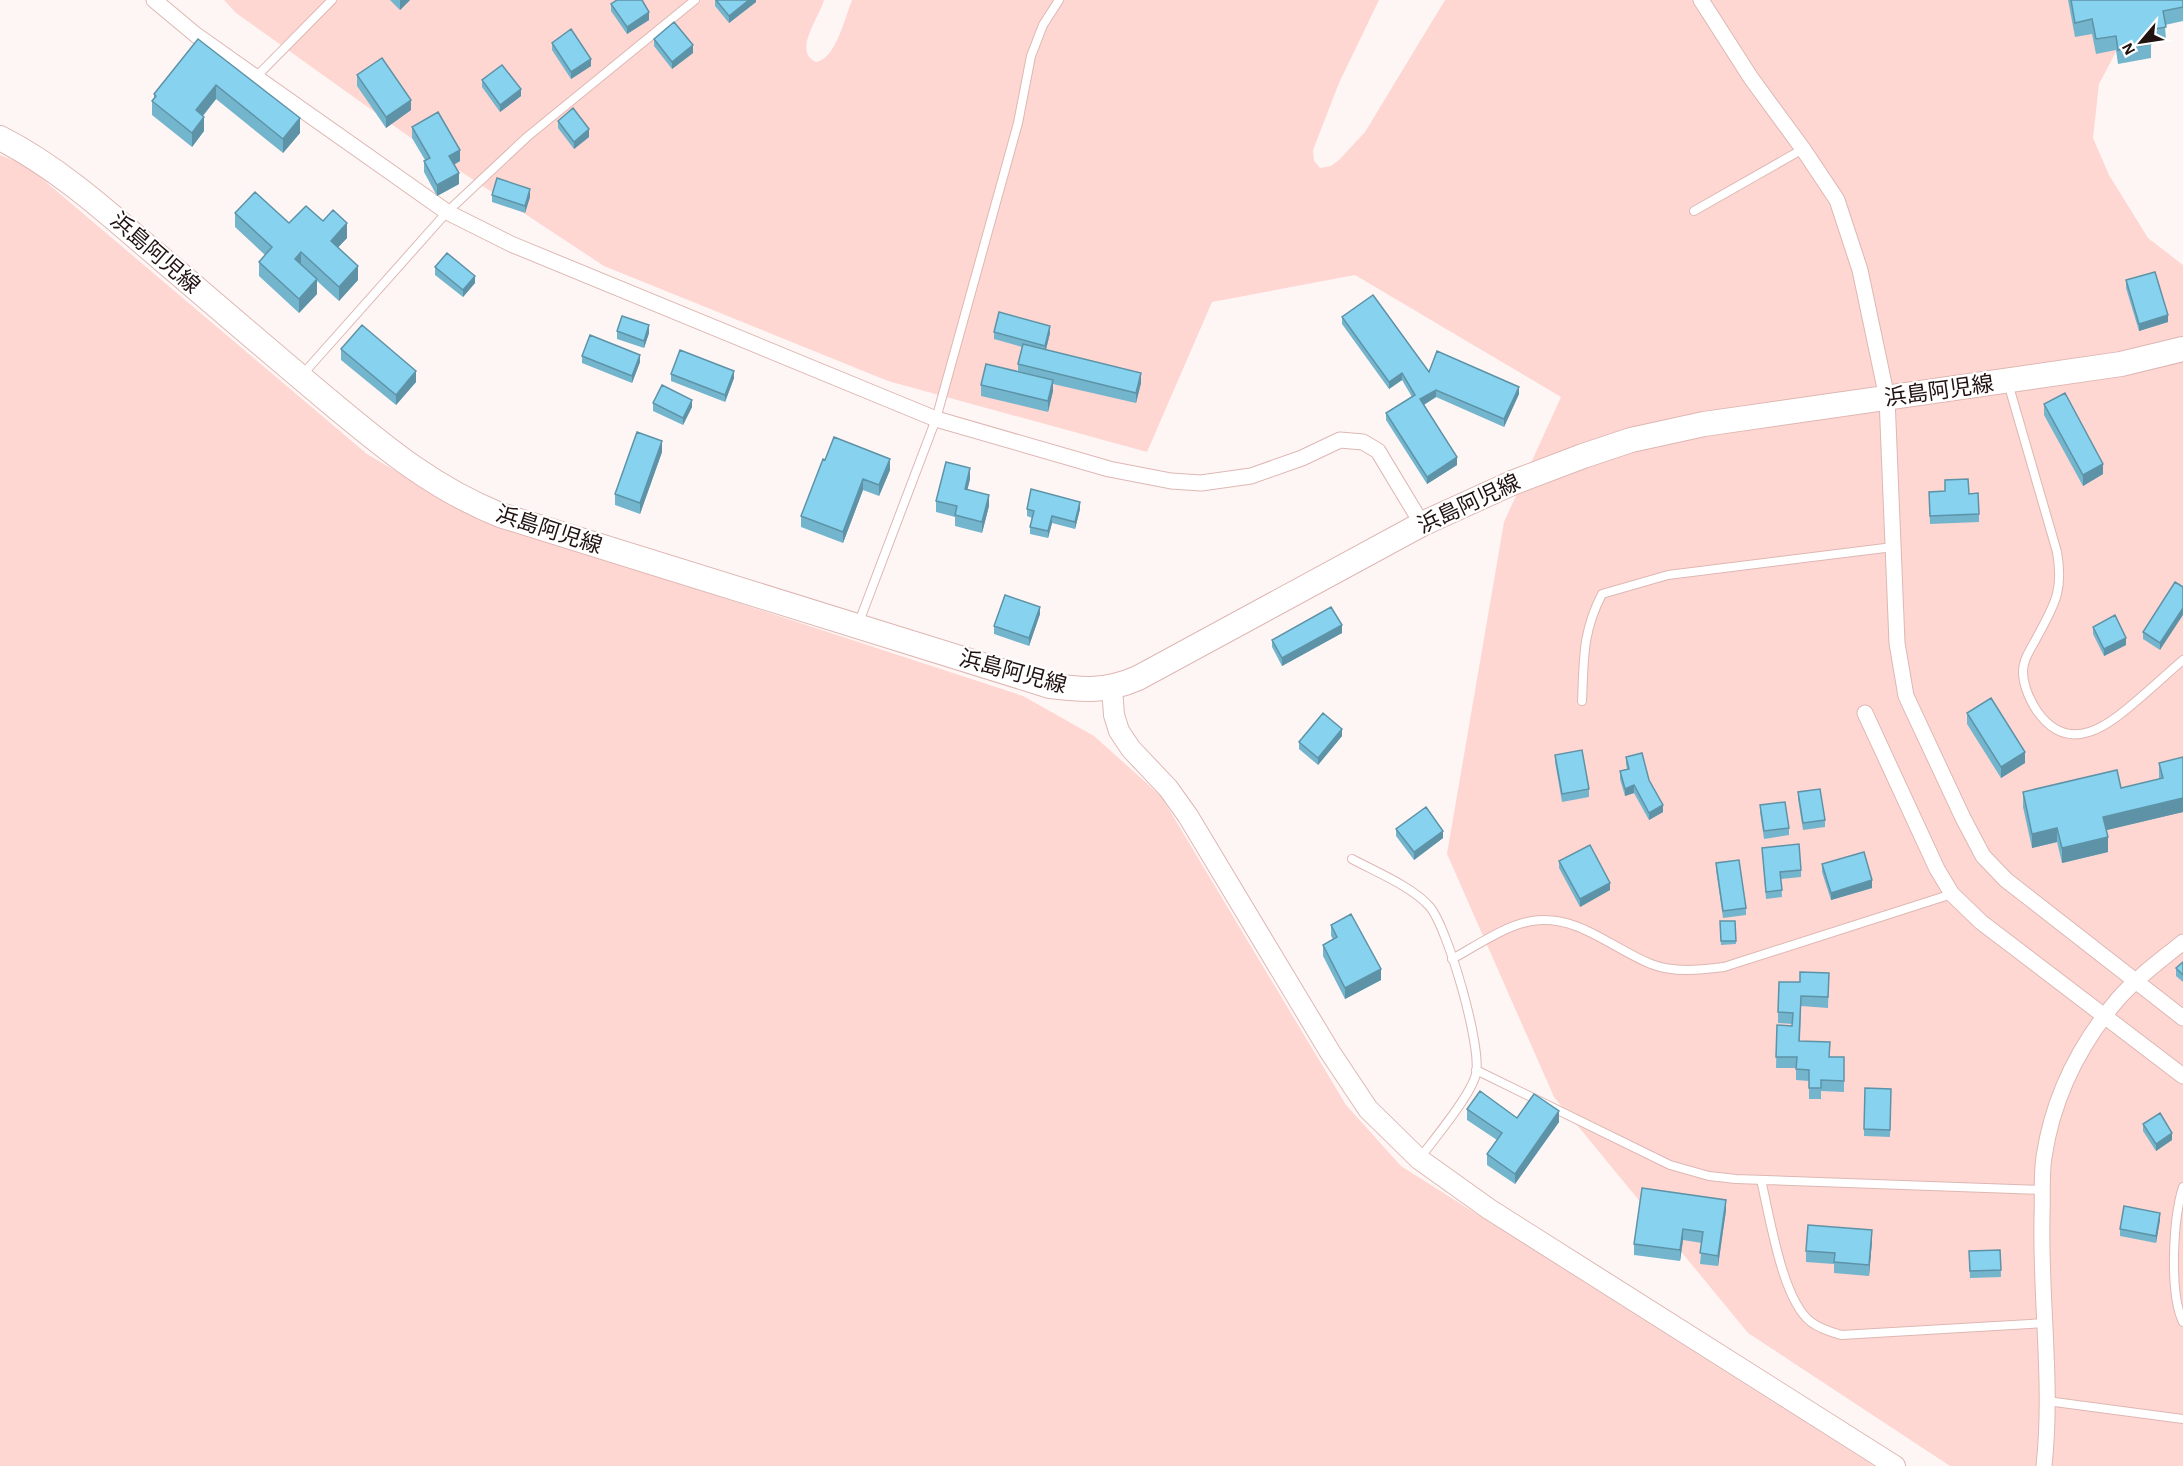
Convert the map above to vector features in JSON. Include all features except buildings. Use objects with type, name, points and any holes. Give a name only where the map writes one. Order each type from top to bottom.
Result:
[{"type":"main road","name":"浜島阿児線","points":[[0,138],[53,170],[92,199],[400,460],[473,504],[500,516],[1050,686],[1082,690],[1112,688],[1138,678],[1422,524],[1512,483],[1631,440],[1704,424],[2121,364],[2183,350]]},
{"type":"street","points":[[154,0],[196,35],[447,212],[511,244],[936,419],[1109,469],[1145,477],[1201,483],[1251,476],[1302,458],[1340,440],[1356,440],[1371,446],[1378,452],[1422,524]]},
{"type":"street","points":[[1701,0],[1751,78],[1837,200],[1860,270],[1887,398],[1897,643],[1906,696],[1963,818],[1983,856],[2006,880],[2183,1018]]},
{"type":"street","points":[[1112,688],[1114,715],[1119,731],[1131,749],[1168,788],[1188,816],[1330,1052],[1368,1109],[1419,1159],[1489,1209],[1895,1466]]},
{"type":"street","points":[[1866,713],[1929,852],[1952,894],[1981,922],[2183,1076]]},
{"type":"street","points":[[2044,1466],[2047,1401],[2042,1234],[2043,1159],[2055,1107],[2073,1063],[2104,1016],[2135,982],[2183,942]]},
{"type":"lane","points":[[256,77],[332,0]]},
{"type":"lane","points":[[300,377],[447,212],[527,137],[695,0]]},
{"type":"lane","points":[[858,627],[936,419],[1018,123],[1030,56],[1043,25],[1059,0]]},
{"type":"lane","points":[[1695,211],[1803,149]]},
{"type":"lane","points":[[2007,381],[2060,568],[2060,584],[2054,605],[2023,665],[2027,691],[2035,708],[2049,724],[2070,734],[2082,734],[2100,729],[2120,716],[2183,660]]},
{"type":"lane","points":[[1582,701],[1587,629],[1602,594],[1668,575],[1893,547]]},
{"type":"lane","points":[[1352,859],[1415,894],[1440,922],[1475,1038],[1476,1070],[1470,1089],[1419,1159]]},
{"type":"lane","points":[[1452,958],[1518,924],[1551,921],[1581,927],[1651,964],[1667,969],[1724,967],[1952,894]]},
{"type":"lane","points":[[1476,1070],[1679,1168],[1709,1176],[1761,1180],[2043,1190]]},
{"type":"lane","points":[[1761,1180],[1787,1288],[1802,1313],[1812,1323],[1841,1335],[2045,1323]]},
{"type":"lane","points":[[2183,1187],[2176,1220],[2175,1259],[2177,1304],[2183,1322]]},
{"type":"lane","points":[[2047,1401],[2183,1419]]},
{"type":"shaded area","points":[[224,0],[824,0],[807,42],[809,57],[816,62],[823,59],[834,46],[852,0],[1379,0],[1339,83],[1313,150],[1314,161],[1320,168],[1331,166],[1339,160],[1365,132],[1445,0],[2152,0],[2127,31],[2099,84],[2093,138],[2109,175],[2148,238],[2183,265],[2183,1466],[1950,1466],[1748,1333],[1554,1097],[1447,854],[1504,522],[1561,397],[1355,275],[1212,302],[1147,452],[888,381],[604,266],[425,148],[236,13]]},
{"type":"shaded area","points":[[0,155],[27,166],[367,454],[470,515],[1023,696],[1094,736],[1161,796],[1346,1105],[1401,1166],[1874,1466],[0,1466]]}]
